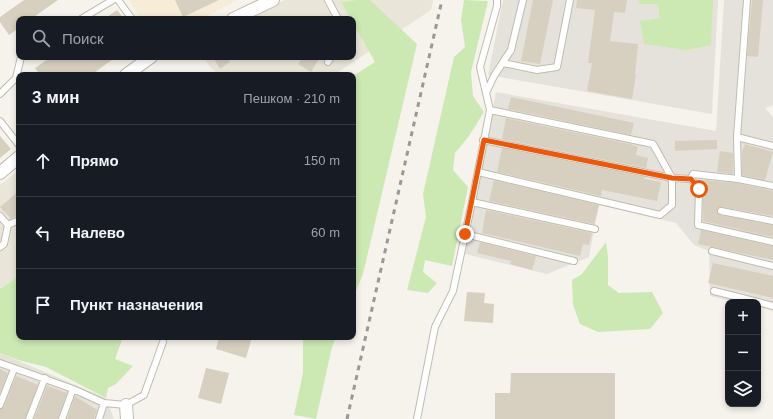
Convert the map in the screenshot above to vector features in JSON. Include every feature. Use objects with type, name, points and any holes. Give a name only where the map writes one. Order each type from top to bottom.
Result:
[{"type":"street","points":[[239,16],[274,0]]},
{"type":"street","points":[[130,72],[147,60]]},
{"type":"street","points":[[1,169],[16,159]]},
{"type":"street","points":[[126,405],[127,419]]},
{"type":"lane","points":[[85,16],[113,0]]},
{"type":"lane","points":[[118,0],[130,16]]},
{"type":"lane","points":[[328,0],[336,16]]},
{"type":"lane","points":[[417,419],[435,327],[453,291],[490,110],[480,67],[497,6],[497,0]]},
{"type":"lane","points":[[486,93],[511,50],[523,0]]},
{"type":"lane","points":[[502,64],[537,70],[557,67],[570,0]]},
{"type":"lane","points":[[738,179],[737,137],[747,0]]},
{"type":"lane","points":[[17,72],[20,60]]},
{"type":"lane","points":[[0,94],[16,78]]},
{"type":"lane","points":[[478,172],[660,215],[672,205],[672,178],[654,144],[490,110]]},
{"type":"lane","points":[[0,120],[16,141]]},
{"type":"lane","points":[[737,137],[773,146]]},
{"type":"lane","points":[[484,140],[672,178],[691,179],[699,189],[698,226],[773,242]]},
{"type":"lane","points":[[691,179],[693,174],[738,179],[773,186]]},
{"type":"lane","points":[[472,202],[594,229]]},
{"type":"lane","points":[[721,211],[773,221]]},
{"type":"lane","points":[[0,216],[8,225]]},
{"type":"lane","points":[[8,225],[16,221]]},
{"type":"lane","points":[[0,247],[4,244],[8,225]]},
{"type":"lane","points":[[465,234],[574,261]]},
{"type":"lane","points":[[712,251],[773,266]]},
{"type":"lane","points":[[714,291],[746,299]]},
{"type":"lane","points":[[761,303],[773,306]]},
{"type":"lane","points":[[0,363],[14,369],[45,378],[104,403],[126,405],[144,395],[163,342]]},
{"type":"lane","points":[[0,405],[14,369]]},
{"type":"lane","points":[[29,419],[45,378]]},
{"type":"lane","points":[[62,419],[73,389]]},
{"type":"lane","points":[[99,419],[104,403]]},
{"type":"shaded area","points":[[129,0],[237,0],[208,16],[139,16]]},
{"type":"shaded area","points":[[285,0],[433,0],[431,10],[338,72],[216,72],[205,60],[356,60],[356,16],[249,16]]},
{"type":"shaded area","points":[[503,0],[718,0],[712,114],[488,75]]},
{"type":"shaded area","points":[[724,0],[773,0],[773,105],[765,108],[773,117],[773,311],[761,308],[761,299],[725,300],[710,296],[709,251],[694,245],[676,223],[599,205],[589,257],[547,274],[465,254],[496,92],[716,131]]},
{"type":"shaded area","points":[[16,172],[16,278],[0,289],[0,185]]},
{"type":"shaded area","points":[[0,353],[106,398],[114,419],[0,419]]},
{"type":"green space","points":[[370,0],[417,44],[363,274],[356,291],[356,74],[375,62],[356,28],[356,16],[349,16],[341,2]]},
{"type":"green space","points":[[464,0],[488,1],[471,72],[473,96],[484,112],[469,136],[455,153],[453,170],[468,187],[452,266],[425,260],[423,272],[437,283],[428,293],[407,290],[426,217],[423,194],[454,57],[465,47],[461,20]]},
{"type":"green space","points":[[638,0],[713,0],[711,45],[687,50],[644,44],[640,21],[660,18],[658,4],[640,4]]},
{"type":"green space","points":[[606,242],[608,257],[608,285],[619,293],[652,292],[663,313],[650,329],[598,332],[580,324],[573,305],[572,280],[582,274]]},
{"type":"green space","points":[[16,278],[16,340],[122,340],[115,359],[133,366],[116,384],[108,388],[106,398],[46,367],[18,360],[0,353],[0,289]]},
{"type":"green space","points":[[303,340],[335,340],[316,419],[294,415],[303,373]]},
{"type":"building","points":[[24,0],[58,0],[35,16],[16,16],[16,30],[9,35],[0,22],[0,17]]},
{"type":"building","points":[[175,0],[219,0],[185,16],[183,16]]},
{"type":"building","points":[[533,0],[553,0],[540,64],[521,61]]},
{"type":"building","points":[[577,0],[627,0],[625,13],[614,12],[610,41],[638,44],[636,75],[632,99],[587,91],[592,63],[588,63],[595,10],[576,8]]},
{"type":"building","points":[[752,0],[763,0],[758,57],[747,56]]},
{"type":"building","points":[[117,10],[122,16],[108,16]]},
{"type":"building","points":[[47,60],[112,60],[95,72],[38,72],[35,68]]},
{"type":"building","points":[[215,60],[229,60],[230,62],[220,69]]},
{"type":"building","points":[[301,60],[318,60],[311,72],[298,64]]},
{"type":"building","points":[[511,97],[634,123],[631,135],[508,109]]},
{"type":"building","points":[[506,118],[630,144],[638,147],[636,155],[648,158],[646,168],[502,139]]},
{"type":"building","points":[[0,136],[11,149],[0,158]]},
{"type":"building","points":[[717,140],[717,149],[675,151],[675,141]]},
{"type":"building","points":[[745,144],[773,152],[765,180],[742,175],[742,152]]},
{"type":"building","points":[[502,148],[645,177],[644,179],[661,182],[657,201],[602,190],[601,196],[497,172]]},
{"type":"building","points":[[720,151],[733,153],[733,174],[717,172]]},
{"type":"building","points":[[494,180],[599,205],[594,224],[489,201]]},
{"type":"building","points":[[703,180],[737,183],[773,191],[773,216],[722,207],[718,208],[717,211],[720,215],[773,225],[773,237],[703,221]]},
{"type":"building","points":[[16,194],[16,215],[11,219],[0,207]]},
{"type":"building","points":[[486,210],[592,233],[589,245],[583,244],[580,256],[482,233]]},
{"type":"building","points":[[701,230],[773,246],[773,260],[698,244]]},
{"type":"building","points":[[480,242],[536,256],[532,270],[510,264],[511,261],[477,253]]},
{"type":"building","points":[[713,263],[773,276],[773,298],[708,283]]},
{"type":"building","points":[[467,292],[485,293],[484,303],[494,304],[493,323],[464,321]]},
{"type":"building","points":[[218,340],[251,340],[246,358],[216,349]]},
{"type":"building","points":[[206,368],[229,373],[221,404],[198,398]]},
{"type":"building","points":[[0,369],[8,373],[0,393]]},
{"type":"building","points":[[511,373],[615,373],[615,419],[495,419],[495,393],[510,393]]},
{"type":"building","points":[[16,376],[38,385],[25,419],[0,419],[0,409],[4,407]]},
{"type":"building","points":[[47,386],[67,393],[58,419],[34,419]]},
{"type":"building","points":[[75,396],[97,410],[94,419],[67,419]]},
{"type":"railway","points":[[347,419],[442,0]]},
{"type":"route","points":[[465,234],[484,140],[672,178],[691,179],[699,189]]}]
